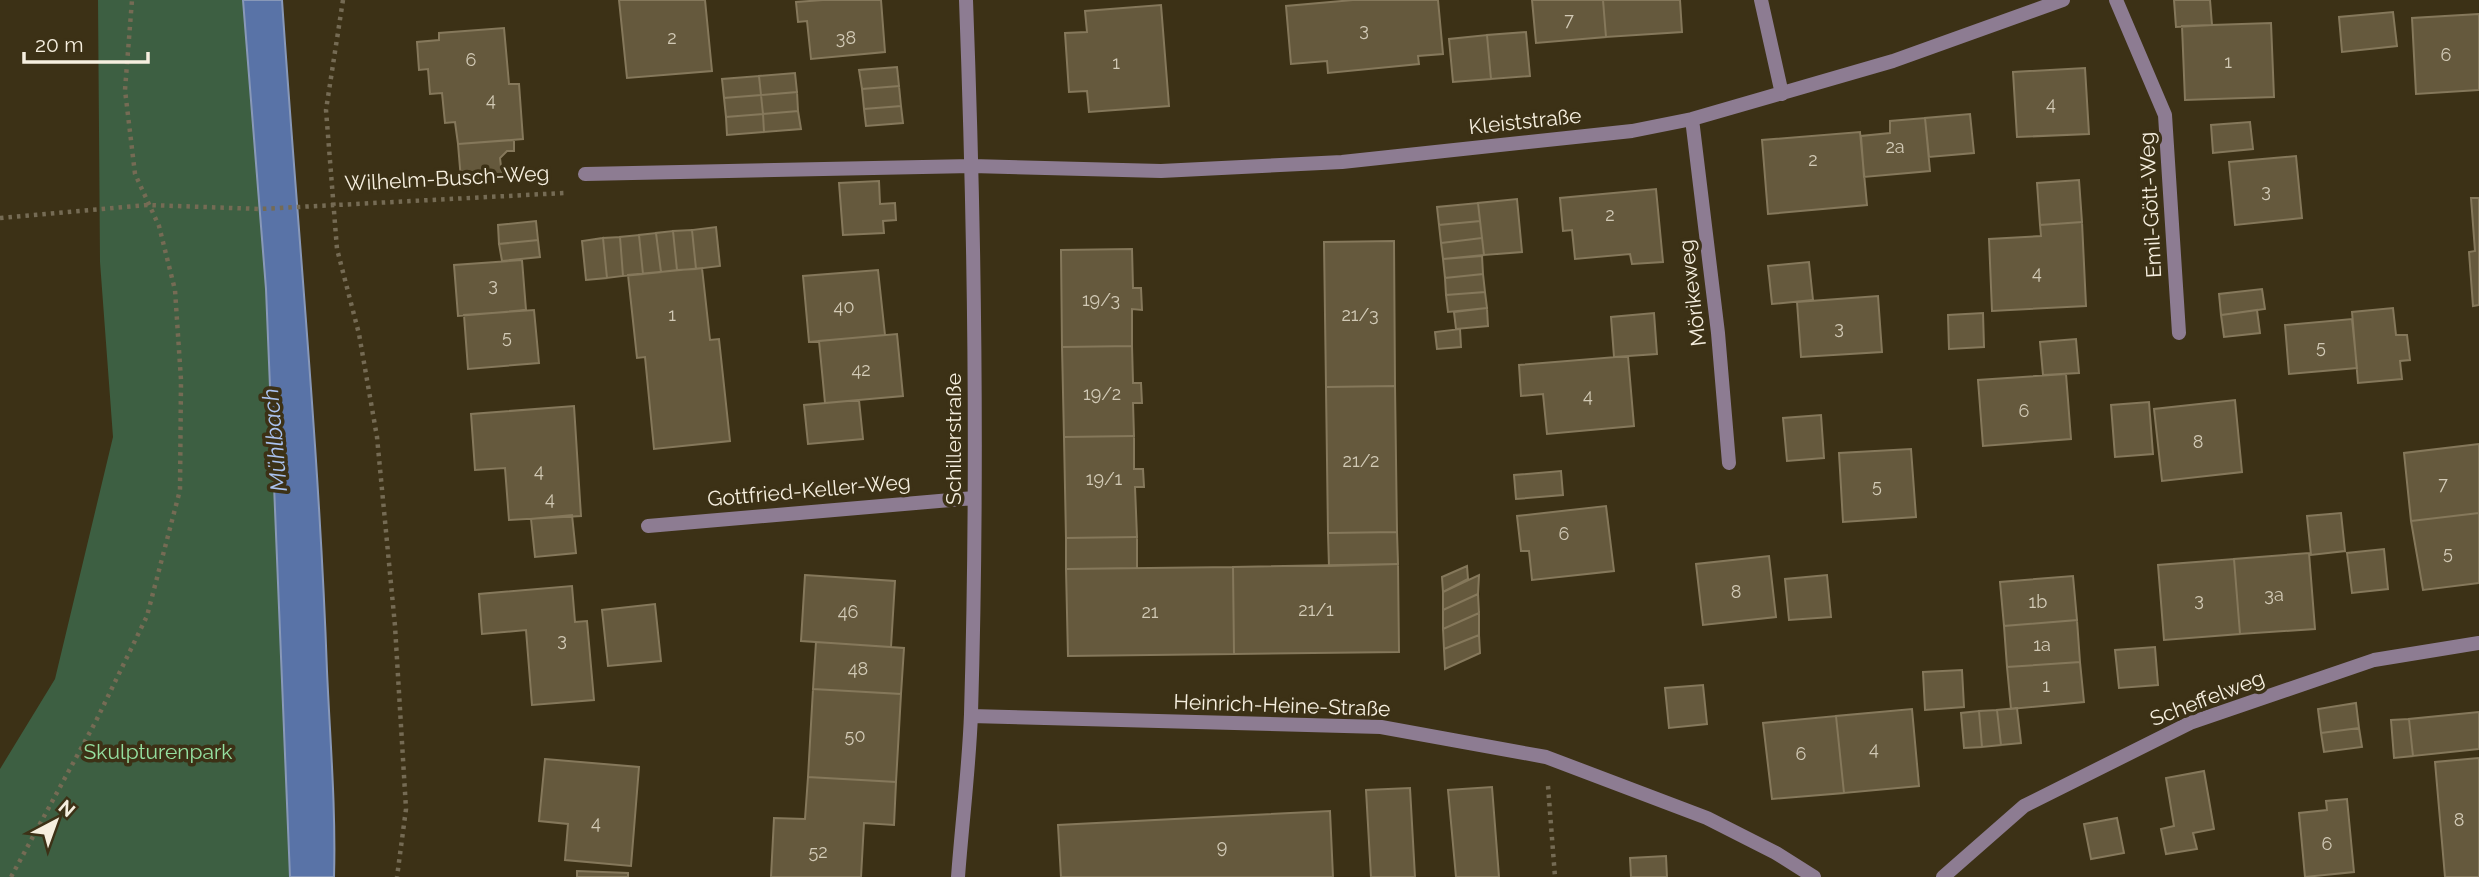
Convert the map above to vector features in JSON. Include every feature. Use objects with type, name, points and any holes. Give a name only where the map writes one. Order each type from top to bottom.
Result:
[{"type":"street","name":"Schillerstraße","points":[[958,877],[971,716],[974,498],[972,166],[966,0]]},
{"type":"street","points":[[1761,0],[1782,94]]},
{"type":"street","name":"Kleiststraße","points":[[972,166],[1161,171],[1342,162],[1632,131],[1692,119],[1893,61],[2063,0]]},
{"type":"street","name":"Emil-Gött-Weg","points":[[2116,0],[2165,115],[2179,333]]},
{"type":"street","name":"Mörikeweg","points":[[1692,119],[1718,333],[1729,463]]},
{"type":"street","points":[[585,174],[972,166]]},
{"type":"street","name":"Gottfried-Keller-Weg","points":[[648,526],[974,498]]},
{"type":"street","name":"Scheffelweg","points":[[1943,877],[2024,806],[2190,723],[2374,660],[2479,643]]},
{"type":"street","name":"Heinrich-Heine-Straße","points":[[971,716],[1381,727],[1546,757],[1707,818],[1776,853],[1814,877]]},
{"type":"path","points":[[11,877],[96,722],[147,616],[180,490],[181,380],[175,290],[159,226],[135,174],[125,90],[132,0]]},
{"type":"path","points":[[343,0],[326,110],[337,249],[359,334],[377,437],[395,626],[405,809],[397,877]]},
{"type":"path","name":"Wilhelm-Busch-Weg","points":[[0,218],[148,205],[260,209],[565,193],[585,174]]},
{"type":"path","points":[[1546,757],[1555,877]]},
{"type":"green space","name":"Skulpturenpark","points":[[98,0],[243,0],[266,289],[290,877],[0,877],[0,769],[55,679],[113,437],[100,262]]},
{"type":"water","name":"Mühlbach","points":[[243,0],[282,0],[319,503],[334,877],[290,877],[266,289]]},
{"type":"building","points":[[619,0],[705,0],[712,71],[627,78]]},
{"type":"building","points":[[881,0],[885,52],[811,59],[807,21],[798,22],[796,2]]},
{"type":"building","points":[[1353,0],[1438,0],[1443,54],[1418,56],[1419,64],[1328,73],[1327,61],[1291,64],[1286,6]]},
{"type":"building","points":[[1532,0],[1603,0],[1606,37],[1536,43]]},
{"type":"building","points":[[1603,0],[1680,0],[1682,32],[1606,37]]},
{"type":"building","points":[[2174,0],[2210,0],[2212,25],[2176,27]]},
{"type":"building","points":[[1161,5],[1169,106],[1089,112],[1087,91],[1069,92],[1065,33],[1087,32],[1085,11]]},
{"type":"building","points":[[2393,12],[2397,46],[2342,52],[2339,17]]},
{"type":"building","points":[[2479,14],[2479,90],[2416,94],[2412,18]]},
{"type":"building","points":[[2271,23],[2274,97],[2185,100],[2182,26]]},
{"type":"building","points":[[504,28],[509,84],[519,84],[523,139],[458,144],[455,122],[445,123],[442,93],[430,94],[428,69],[419,70],[417,42],[439,40],[439,33]]},
{"type":"building","points":[[1526,32],[1530,76],[1491,79],[1487,35]]},
{"type":"building","points":[[1487,35],[1491,79],[1453,82],[1449,39]]},
{"type":"building","points":[[897,67],[899,86],[862,89],[859,70]]},
{"type":"building","points":[[2085,68],[2089,134],[2017,137],[2013,72]]},
{"type":"building","points":[[795,73],[797,92],[761,95],[759,76]]},
{"type":"building","points":[[759,76],[761,95],[724,98],[722,79]]},
{"type":"building","points":[[899,86],[901,106],[864,109],[862,89]]},
{"type":"building","points":[[797,92],[798,111],[763,114],[761,95]]},
{"type":"building","points":[[761,95],[763,114],[726,117],[724,98]]},
{"type":"building","points":[[901,106],[903,123],[866,126],[864,109]]},
{"type":"building","points":[[798,111],[801,129],[764,132],[763,114]]},
{"type":"building","points":[[763,114],[764,132],[727,135],[726,117]]},
{"type":"building","points":[[1970,114],[1974,153],[1929,157],[1925,118]]},
{"type":"building","points":[[1925,118],[1930,171],[1864,177],[1861,136],[1890,133],[1890,121]]},
{"type":"building","points":[[2250,122],[2253,149],[2213,153],[2211,125]]},
{"type":"building","points":[[1860,132],[1867,205],[1768,214],[1762,140]]},
{"type":"building","points":[[514,140],[514,151],[507,151],[500,158],[502,175],[461,180],[458,144]]},
{"type":"building","points":[[2296,156],[2302,218],[2235,225],[2229,162]]},
{"type":"building","points":[[2079,180],[2082,222],[2040,225],[2037,183]]},
{"type":"building","points":[[879,181],[880,204],[895,203],[896,220],[883,221],[884,233],[843,235],[839,183]]},
{"type":"building","points":[[1656,189],[1663,262],[1632,264],[1630,254],[1575,259],[1572,230],[1563,231],[1560,198]]},
{"type":"building","points":[[2471,198],[2479,198],[2479,305],[2473,306],[2469,252],[2475,251]]},
{"type":"building","points":[[1517,199],[1522,252],[1484,255],[1478,203]]},
{"type":"building","points":[[1478,203],[1480,221],[1439,225],[1437,207]]},
{"type":"building","points":[[536,221],[538,240],[499,244],[498,225]]},
{"type":"building","points":[[1480,221],[1482,238],[1441,243],[1439,225]]},
{"type":"building","points":[[2082,222],[2086,306],[1992,311],[1989,239],[2041,236],[2040,225]]},
{"type":"building","points":[[716,227],[720,266],[696,269],[692,230]]},
{"type":"building","points":[[692,230],[696,269],[677,270],[673,231]]},
{"type":"building","points":[[673,231],[677,270],[661,272],[656,233]]},
{"type":"building","points":[[656,233],[661,272],[643,274],[639,235]]},
{"type":"building","points":[[639,235],[643,274],[623,276],[620,237]]},
{"type":"building","points":[[620,237],[623,276],[607,278],[603,238]]},
{"type":"building","points":[[603,238],[607,278],[586,280],[582,241]]},
{"type":"building","points":[[1482,238],[1484,255],[1443,259],[1441,243]]},
{"type":"building","points":[[538,240],[540,257],[502,261],[499,244]]},
{"type":"building","points":[[1394,241],[1395,386],[1326,387],[1324,242]]},
{"type":"building","points":[[1132,249],[1133,288],[1141,288],[1142,310],[1132,309],[1132,346],[1062,347],[1061,250]]},
{"type":"building","points":[[1482,256],[1483,274],[1445,278],[1443,259]]},
{"type":"building","points":[[522,260],[526,310],[458,316],[454,265]]},
{"type":"building","points":[[1809,262],[1813,300],[1772,304],[1768,266]]},
{"type":"building","points":[[702,268],[710,340],[719,339],[730,441],[654,449],[645,357],[637,358],[628,275]]},
{"type":"building","points":[[878,270],[885,335],[809,342],[803,276]]},
{"type":"building","points":[[1483,274],[1485,292],[1446,295],[1445,278]]},
{"type":"building","points":[[2262,289],[2265,309],[2221,315],[2219,294]]},
{"type":"building","points":[[1485,292],[1487,308],[1448,312],[1446,295]]},
{"type":"building","points":[[1878,296],[1882,352],[1801,357],[1797,302]]},
{"type":"building","points":[[1487,308],[1488,326],[1456,329],[1454,312]]},
{"type":"building","points":[[2393,308],[2396,335],[2407,335],[2410,360],[2400,361],[2402,379],[2358,383],[2352,312]]},
{"type":"building","points":[[534,310],[539,363],[468,369],[464,315]]},
{"type":"building","points":[[2257,310],[2260,333],[2224,337],[2221,315]]},
{"type":"building","points":[[1654,313],[1657,354],[1614,357],[1611,317]]},
{"type":"building","points":[[1983,313],[1984,347],[1949,349],[1948,315]]},
{"type":"building","points":[[2352,319],[2357,368],[2289,374],[2285,325]]},
{"type":"building","points":[[1460,329],[1461,347],[1437,349],[1435,332]]},
{"type":"building","points":[[897,334],[903,396],[825,403],[819,341]]},
{"type":"building","points":[[2076,339],[2079,373],[2043,375],[2040,342]]},
{"type":"building","points":[[1132,346],[1133,383],[1141,383],[1142,403],[1133,403],[1134,436],[1064,437],[1062,347]]},
{"type":"building","points":[[1628,356],[1634,426],[1547,434],[1543,394],[1521,396],[1519,365]]},
{"type":"building","points":[[2066,374],[2071,439],[1983,446],[1978,380]]},
{"type":"building","points":[[1395,386],[1397,532],[1328,533],[1326,387]]},
{"type":"building","points":[[859,400],[863,439],[808,444],[804,405]]},
{"type":"building","points":[[2235,400],[2242,472],[2162,481],[2154,409]]},
{"type":"building","points":[[2149,402],[2153,454],[2115,457],[2111,405]]},
{"type":"building","points":[[574,406],[581,516],[509,520],[505,468],[475,470],[471,414]]},
{"type":"building","points":[[1821,415],[1824,458],[1787,461],[1783,418]]},
{"type":"building","points":[[1134,436],[1134,469],[1143,469],[1144,487],[1135,487],[1137,537],[1066,538],[1064,437]]},
{"type":"building","points":[[2479,444],[2479,513],[2411,521],[2404,453]]},
{"type":"building","points":[[1911,449],[1916,517],[1843,522],[1839,453]]},
{"type":"building","points":[[1561,471],[1563,495],[1516,499],[1514,475]]},
{"type":"building","points":[[1606,506],[1614,571],[1532,580],[1529,551],[1521,551],[1517,516]]},
{"type":"building","points":[[2341,513],[2345,551],[2311,555],[2307,516]]},
{"type":"building","points":[[2479,513],[2479,583],[2423,590],[2411,521]]},
{"type":"building","points":[[572,515],[576,553],[535,557],[531,519]]},
{"type":"building","points":[[1397,532],[1398,564],[1329,566],[1328,533]]},
{"type":"building","points":[[1137,537],[1137,568],[1066,569],[1066,538]]},
{"type":"building","points":[[2384,549],[2388,589],[2352,593],[2347,553]]},
{"type":"building","points":[[2309,553],[2315,629],[2240,634],[2234,559]]},
{"type":"building","points":[[1769,556],[1776,617],[1703,625],[1696,564]]},
{"type":"building","points":[[2234,559],[2240,634],[2164,640],[2158,565]]},
{"type":"building","points":[[1398,564],[1399,652],[1234,654],[1233,567]]},
{"type":"building","points":[[1467,566],[1468,579],[1443,592],[1442,577]]},
{"type":"building","points":[[1233,567],[1234,654],[1068,656],[1066,569]]},
{"type":"building","points":[[805,575],[895,581],[891,647],[801,641]]},
{"type":"building","points":[[1479,575],[1478,594],[1443,610],[1443,592]]},
{"type":"building","points":[[1827,575],[1831,617],[1789,620],[1785,579]]},
{"type":"building","points":[[2073,576],[2077,620],[2004,626],[2000,582]]},
{"type":"building","points":[[572,586],[575,622],[587,621],[594,700],[532,705],[526,630],[482,634],[479,594]]},
{"type":"building","points":[[1478,594],[1479,613],[1443,629],[1443,610]]},
{"type":"building","points":[[655,604],[661,661],[608,666],[602,610]]},
{"type":"building","points":[[1479,613],[1479,635],[1444,649],[1443,629]]},
{"type":"building","points":[[2077,620],[2080,662],[2007,667],[2004,626]]},
{"type":"building","points":[[1479,635],[1480,653],[1445,669],[1444,649]]},
{"type":"building","points":[[816,642],[904,648],[901,694],[813,689]]},
{"type":"building","points":[[2155,647],[2158,685],[2119,688],[2115,650]]},
{"type":"building","points":[[2080,662],[2084,702],[2011,709],[2007,667]]},
{"type":"building","points":[[1962,670],[1964,707],[1925,710],[1923,672]]},
{"type":"building","points":[[1703,685],[1707,724],[1669,728],[1665,688]]},
{"type":"building","points":[[813,689],[901,694],[896,782],[808,777]]},
{"type":"building","points":[[2356,703],[2359,728],[2321,733],[2318,709]]},
{"type":"building","points":[[2017,708],[2021,743],[2001,745],[1997,710]]},
{"type":"building","points":[[1912,709],[1919,786],[1844,793],[1836,716]]},
{"type":"building","points":[[1997,710],[2001,745],[1982,747],[1979,711]]},
{"type":"building","points":[[1979,711],[1982,747],[1964,748],[1961,713]]},
{"type":"building","points":[[2479,712],[2479,749],[2413,756],[2409,719]]},
{"type":"building","points":[[1836,716],[1844,793],[1772,799],[1763,723]]},
{"type":"building","points":[[2409,719],[2413,756],[2394,758],[2391,720]]},
{"type":"building","points":[[2359,728],[2362,747],[2324,752],[2321,733]]},
{"type":"building","points":[[2479,758],[2479,877],[2445,877],[2435,762]]},
{"type":"building","points":[[545,759],[639,767],[631,866],[565,860],[568,824],[539,821]]},
{"type":"building","points":[[2204,771],[2214,829],[2193,833],[2197,849],[2166,854],[2161,829],[2174,826],[2166,778]]},
{"type":"building","points":[[808,777],[896,782],[894,825],[864,823],[861,877],[771,877],[774,818],[805,819]]},
{"type":"building","points":[[1492,787],[1499,877],[1456,877],[1448,790]]},
{"type":"building","points":[[1410,788],[1415,877],[1371,877],[1366,790]]},
{"type":"building","points":[[2347,799],[2354,872],[2305,877],[2299,813],[2327,810],[2326,801]]},
{"type":"building","points":[[1330,811],[1333,877],[1061,877],[1058,825]]},
{"type":"building","points":[[2117,818],[2124,853],[2091,859],[2084,824]]},
{"type":"building","points":[[1666,856],[1667,877],[1631,877],[1630,858]]},
{"type":"building","points":[[577,871],[628,873],[628,877],[577,877]]}]
